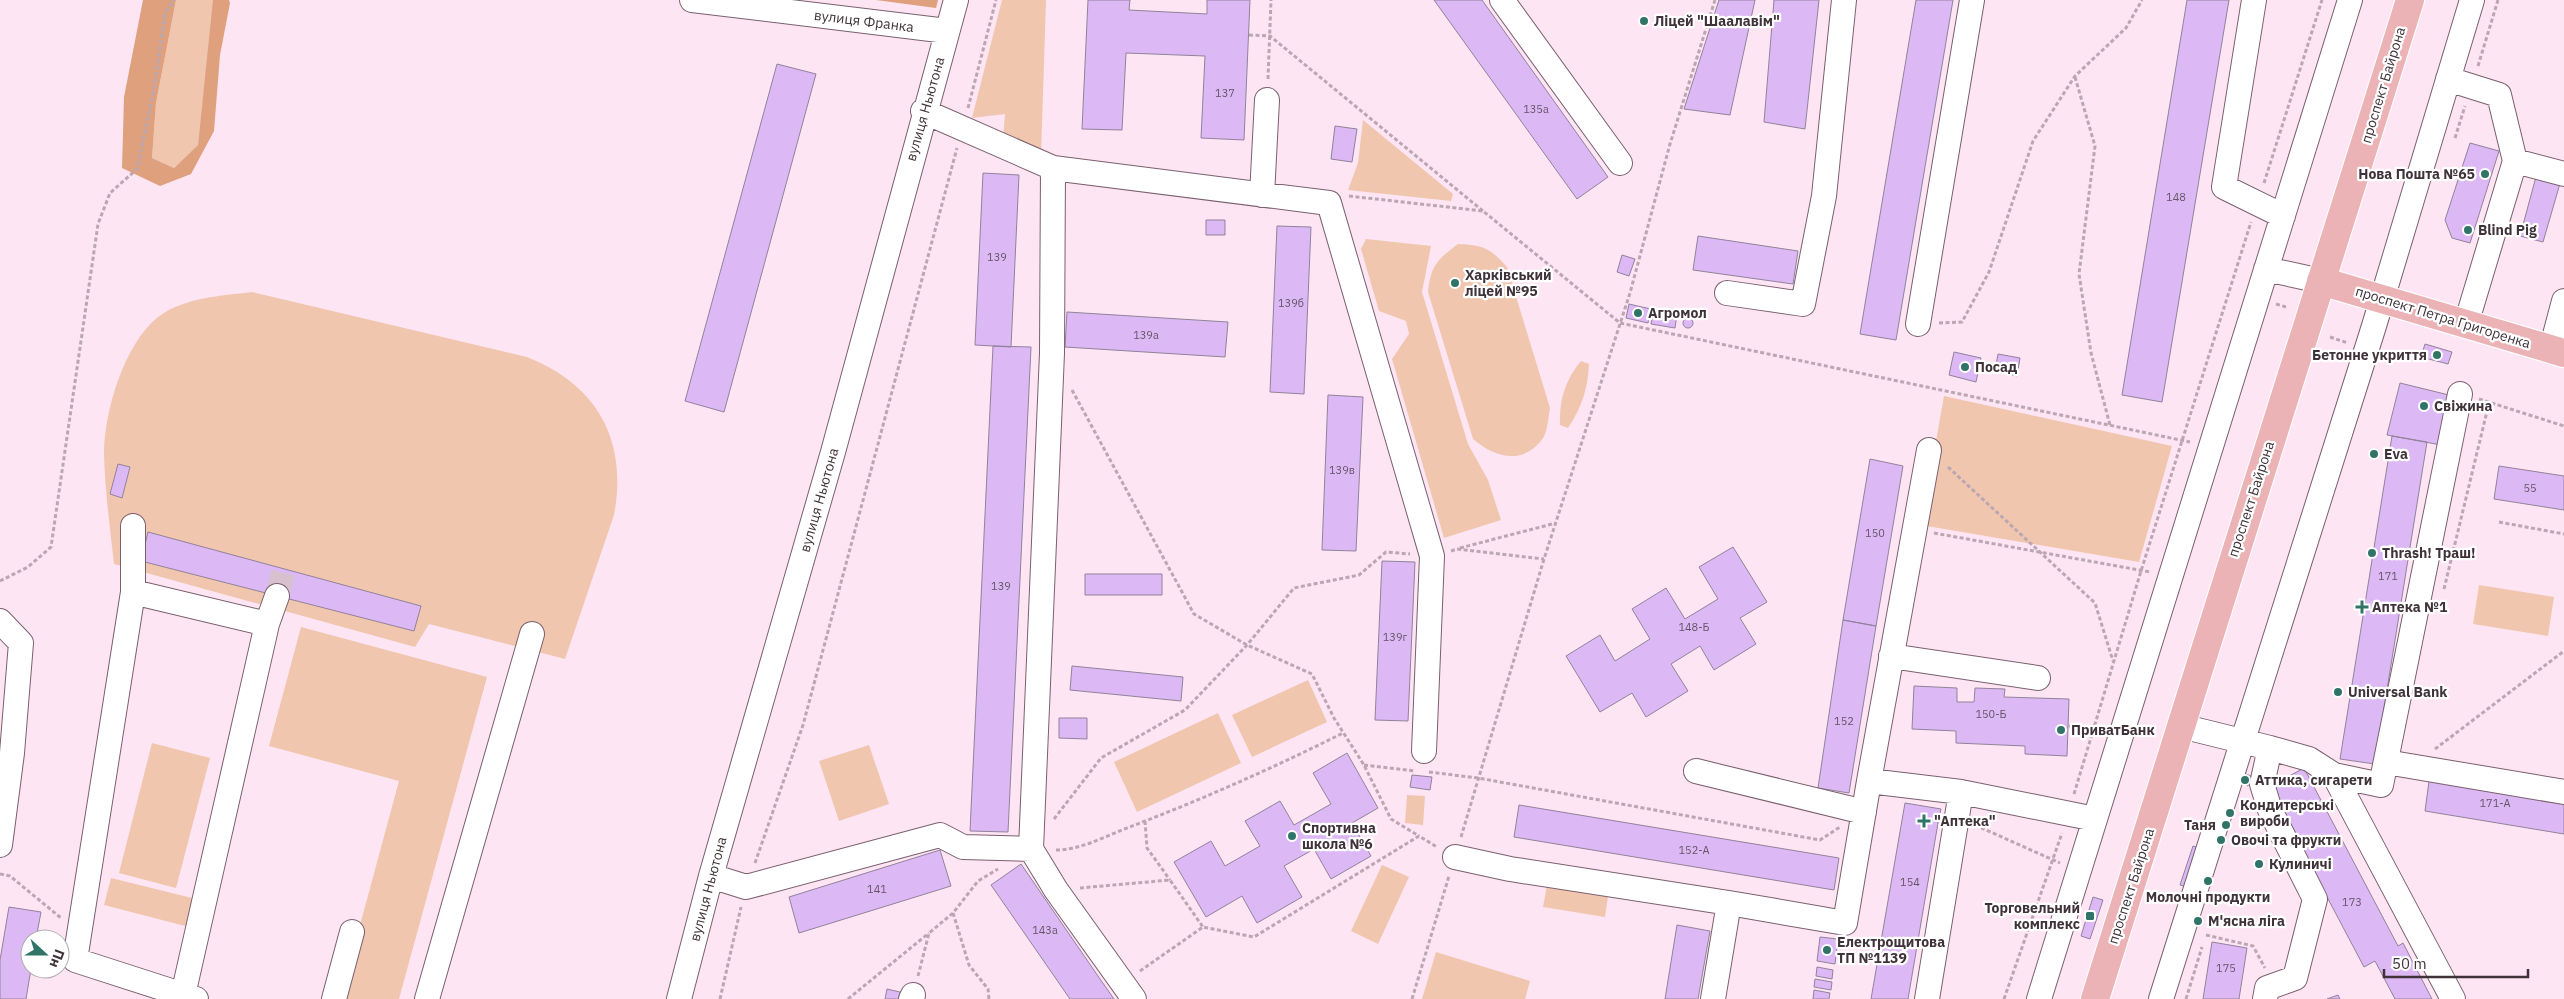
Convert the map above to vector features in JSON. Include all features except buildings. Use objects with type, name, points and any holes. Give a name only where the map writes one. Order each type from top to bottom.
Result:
[{"type":"main road","name":"проспект Байрона","points":[[2096,999],[2410,0]]},
{"type":"main road","name":"проспект Петра Григоренка","points":[[2322,281],[2558,352]]},
{"type":"street","name":"вулиця Франка","points":[[692,0],[947,31]]},
{"type":"street","name":"вулиця Ньютона","points":[[679,999],[711,876],[833,452],[924,111],[956,0]]},
{"type":"street","points":[[1502,0],[1620,163]]},
{"type":"street","points":[[1727,293],[1803,304],[1824,196],[1844,0]]},
{"type":"street","points":[[1918,324],[1972,0]]},
{"type":"street","points":[[2254,0],[2224,187],[2257,205],[2283,216]]},
{"type":"street","points":[[2039,999],[2350,0]]},
{"type":"street","points":[[2161,999],[2382,298],[2472,0]]},
{"type":"street","points":[[2448,80],[2499,95],[2515,161],[2466,324]]},
{"type":"street","points":[[1262,195],[1267,100]]},
{"type":"street","points":[[924,111],[1054,168],[1329,203],[1432,556],[1424,751]]},
{"type":"street","points":[[2515,161],[2564,174]]},
{"type":"street","points":[[1054,168],[1052,353],[1031,849],[1056,890],[1128,991]]},
{"type":"street","points":[[2266,269],[2322,281]]},
{"type":"street","points":[[2558,352],[2564,301]]},
{"type":"street","points":[[2181,726],[2243,740],[2309,759],[2334,775],[2381,785],[2460,394]]},
{"type":"street","points":[[1455,857],[1510,869],[1845,923],[1929,450]]},
{"type":"street","points":[[133,526],[133,592],[75,960],[189,997],[267,624],[277,596]]},
{"type":"street","points":[[133,592],[267,624]]},
{"type":"street","points":[[0,621],[21,643],[12,753],[0,845]]},
{"type":"street","points":[[427,999],[532,634]]},
{"type":"street","points":[[1891,656],[2038,678]]},
{"type":"street","points":[[2269,992],[2294,978],[2315,899],[2267,801],[2262,784],[2270,748]]},
{"type":"street","points":[[2386,762],[2564,792]]},
{"type":"street","points":[[1696,771],[1864,812]]},
{"type":"street","points":[[2334,775],[2453,999]]},
{"type":"street","points":[[1869,781],[1960,792],[2095,819]]},
{"type":"street","points":[[1927,999],[1960,792]]},
{"type":"street","points":[[711,876],[746,887],[940,835],[963,847],[1031,849]]},
{"type":"street","points":[[1713,999],[1729,903]]},
{"type":"street","points":[[334,999],[352,932]]},
{"type":"path","points":[[0,581],[28,567],[51,547],[98,224],[110,193],[137,169],[154,89],[165,13],[174,0]]},
{"type":"path","points":[[720,999],[746,887],[803,725],[996,0]]},
{"type":"path","points":[[1267,100],[1271,0]]},
{"type":"path","points":[[1412,999],[1556,522],[1620,323],[1670,144],[1715,0]]},
{"type":"path","points":[[1918,324],[1962,322],[1988,272],[2033,141],[2075,76],[2126,28],[2142,0]]},
{"type":"path","points":[[2004,999],[2053,862],[2141,571],[2322,0]]},
{"type":"path","points":[[1249,35],[1270,36],[1620,323],[2210,446]]},
{"type":"path","points":[[2075,76],[2095,146],[2079,274],[2091,353],[2110,425]]},
{"type":"path","points":[[1329,203],[1339,204],[1346,196],[1483,211]]},
{"type":"path","points":[[2330,337],[2350,344]]},
{"type":"path","points":[[1071,388],[1194,614],[1248,645],[1312,674],[1343,733],[1364,765],[1391,819],[1455,857]]},
{"type":"path","points":[[2460,394],[2564,426]]},
{"type":"path","points":[[2443,596],[2489,402]]},
{"type":"path","points":[[1929,450],[2095,603],[2114,662]]},
{"type":"path","points":[[1457,549],[1556,522]]},
{"type":"path","points":[[2499,522],[2564,534]]},
{"type":"path","points":[[1914,529],[2170,576]]},
{"type":"path","points":[[1031,849],[1101,758],[1186,710],[1248,645],[1294,588],[1360,575]]},
{"type":"path","points":[[2426,768],[2428,755],[2564,651]]},
{"type":"path","points":[[2068,726],[2094,728]]},
{"type":"path","points":[[1031,849],[1070,850],[1145,822],[1282,763],[1343,733]]},
{"type":"path","points":[[1364,765],[1478,778],[1820,840],[1864,812]]},
{"type":"path","points":[[1956,816],[2053,862],[2079,868]]},
{"type":"path","points":[[1145,822],[1147,848],[1203,927],[1254,937],[1418,836]]},
{"type":"path","points":[[848,999],[930,933],[953,912],[978,881],[1001,868]]},
{"type":"path","points":[[0,874],[10,876],[39,898],[79,934]]},
{"type":"path","points":[[1056,890],[1170,880]]},
{"type":"path","points":[[953,912],[969,965],[988,989],[989,999]]},
{"type":"path","points":[[1128,991],[1203,927]]},
{"type":"path","points":[[912,997],[930,933]]},
{"type":"path","points":[[2206,935],[2254,946],[2269,992]]},
{"type":"shaded area","points":[[143,0],[176,0],[156,103],[152,158],[174,168],[198,145],[213,0],[229,0],[230,3],[220,55],[214,131],[191,174],[160,186],[122,168],[124,97]]},
{"type":"shaded area","points":[[176,0],[213,0],[214,2],[198,145],[174,168],[152,158],[156,103]]},
{"type":"shaded area","points":[[876,0],[938,0],[936,8]]},
{"type":"shaded area","points":[[1002,0],[1046,0],[1041,155],[1003,139],[1005,114],[972,118]]},
{"type":"shaded area","points":[[1363,120],[1453,194],[1451,201],[1348,190],[1358,163]]},
{"type":"shaded area","points":[[1366,239],[1431,246],[1422,292],[1468,444],[1488,480],[1501,520],[1444,538],[1392,359],[1409,334],[1406,321],[1379,311],[1361,249]]},
{"type":"shaded area","points":[[1458,244],[1474,245],[1486,249],[1507,267],[1550,408],[1543,438],[1533,449],[1524,454],[1507,456],[1498,454],[1473,439],[1428,292],[1431,275],[1436,264]]},
{"type":"shaded area","points":[[252,292],[527,357],[552,369],[573,383],[589,400],[602,419],[611,440],[616,463],[617,488],[614,515],[565,659],[429,624],[415,647],[114,564],[105,482],[105,437],[112,399],[126,361],[146,329],[158,317],[169,310],[204,298]]},
{"type":"shaded area","points":[[1581,361],[1589,364],[1587,381],[1581,405],[1568,428],[1560,425],[1562,399],[1567,383]]},
{"type":"shaded area","points":[[1944,396],[2172,446],[2139,562],[1921,525]]},
{"type":"shaded area","points":[[2479,585],[2554,597],[2548,636],[2473,624]]},
{"type":"shaded area","points":[[301,627],[487,677],[399,999],[340,999],[399,781],[269,746]]},
{"type":"shaded area","points":[[1308,680],[1327,722],[1252,757],[1232,715]]},
{"type":"shaded area","points":[[1218,713],[1241,763],[1137,812],[1114,762]]},
{"type":"shaded area","points":[[152,743],[210,758],[176,888],[119,873]]},
{"type":"shaded area","points":[[869,745],[889,804],[839,821],[819,761]]},
{"type":"shaded area","points":[[1407,795],[1425,796],[1423,825],[1405,823]]},
{"type":"shaded area","points":[[1382,865],[1409,877],[1378,944],[1351,931]]},
{"type":"shaded area","points":[[111,878],[196,899],[189,927],[104,905]]},
{"type":"shaded area","points":[[1548,880],[1609,890],[1605,917],[1543,907]]},
{"type":"shaded area","points":[[1436,952],[1530,981],[1525,999],[1422,999]]},
{"type":"tunnel","points":[[277,596],[284,569]]},
{"type":"place","name":"Ліцей \"Шаалавім\"","points":[[1644,21]]},
{"type":"place","name":"Нова Пошта №65","points":[[2485,174]]},
{"type":"place","name":"Blind Pig","points":[[2468,230]]},
{"type":"place","name":"Харківський ліцей №95","points":[[1455,283]]},
{"type":"place","name":"Агромол","points":[[1638,313]]},
{"type":"place","name":"Бетонне укриття","points":[[2437,355]]},
{"type":"place","name":"Посад","points":[[1965,367]]},
{"type":"place","name":"Свіжина","points":[[2424,406]]},
{"type":"place","name":"Eva","points":[[2374,454]]},
{"type":"place","name":"Thrash! Траш!","points":[[2372,553]]},
{"type":"place","name":"Аптека №1","points":[[2362,607]]},
{"type":"place","name":"Universal Bank","points":[[2338,692]]},
{"type":"place","name":"ПриватБанк","points":[[2061,730]]},
{"type":"place","name":"Аттика, сигарети","points":[[2245,780]]},
{"type":"place","name":"Кондитерські вироби","points":[[2230,813]]},
{"type":"place","name":"\"Аптека\"","points":[[1924,821]]},
{"type":"place","name":"Таня","points":[[2226,825]]},
{"type":"place","name":"Спортивна школа №6","points":[[1292,836]]},
{"type":"place","name":"Овочі та фрукти","points":[[2221,840]]},
{"type":"place","name":"Кулиничі","points":[[2259,864]]},
{"type":"place","name":"Молочні продукти","points":[[2208,881]]},
{"type":"place","name":"Торговельний комплекс","points":[[2090,916]]},
{"type":"place","name":"М'ясна ліга","points":[[2198,921]]},
{"type":"place","name":"Електрощитова ТП №1139","points":[[1827,950]]}]
